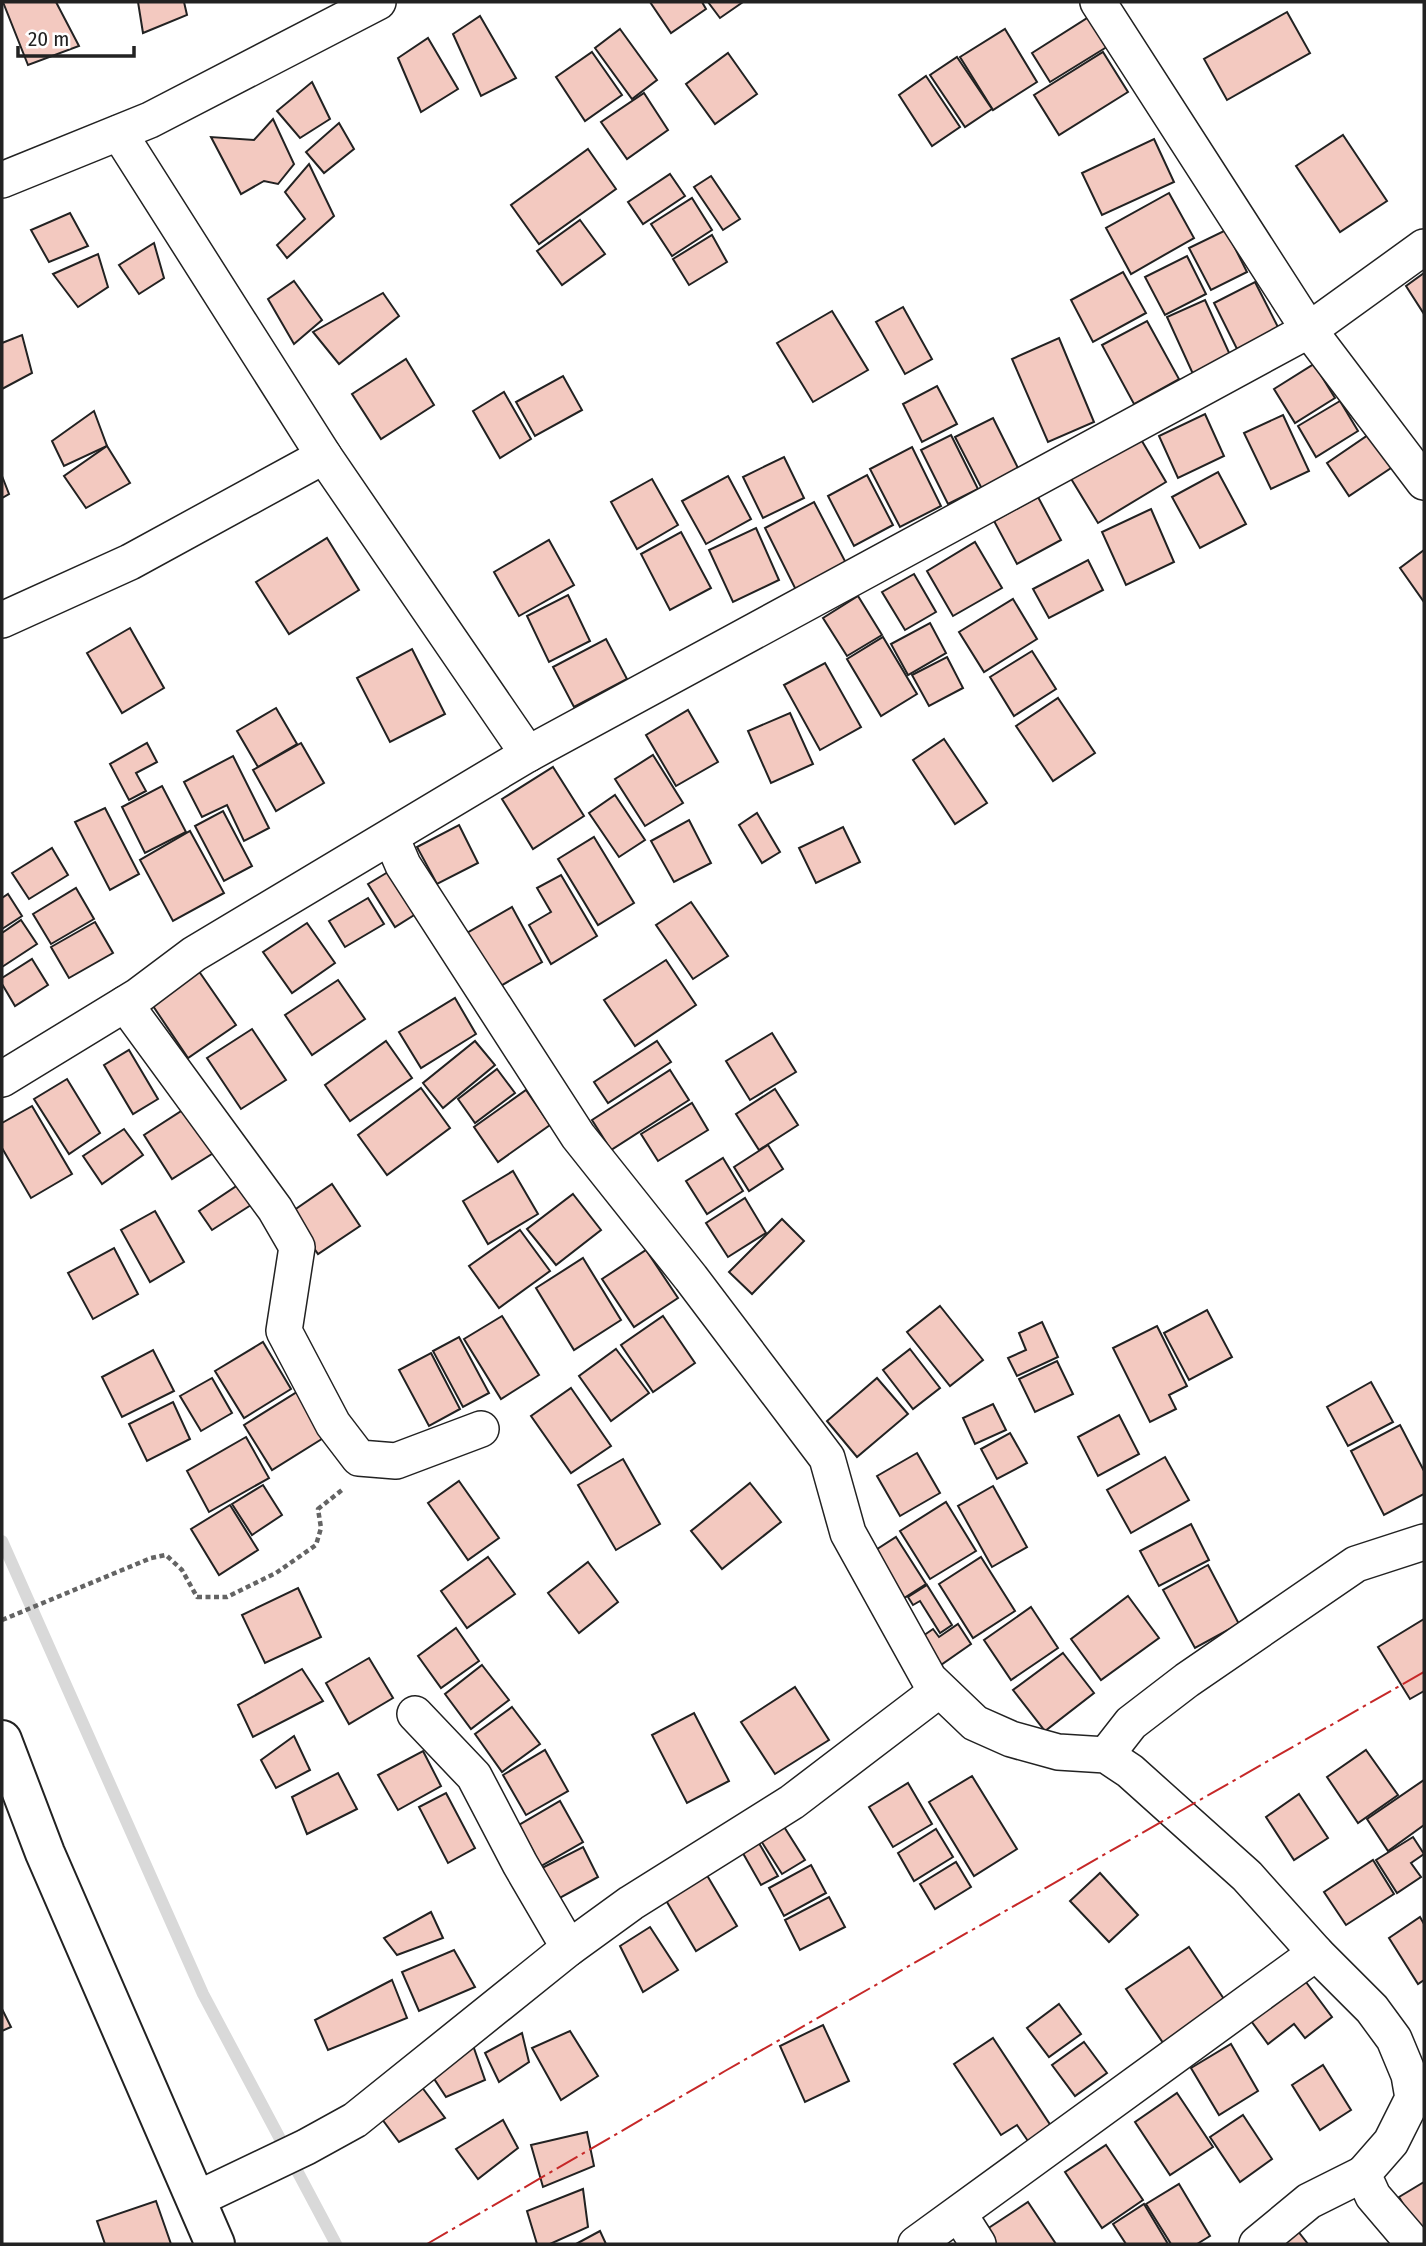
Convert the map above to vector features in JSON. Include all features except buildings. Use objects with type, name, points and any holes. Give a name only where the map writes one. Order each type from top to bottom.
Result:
[{"type":"main road","points":[[2,1740],[45,1853],[210,2194],[215,2244]]},
{"type":"street","points":[[2,180],[150,120],[378,2]]},
{"type":"street","points":[[1098,2],[1309,330],[1424,482]]},
{"type":"street","points":[[119,133],[324,456],[528,754]]},
{"type":"street","points":[[2,1079],[125,1004],[194,954],[528,754],[1309,330],[1424,247]]},
{"type":"street","points":[[2,620],[130,562],[324,456]]},
{"type":"street","points":[[391,836],[402,865],[578,1136],[691,1278],[827,1458],[848,1533],[929,1679],[975,1723],[1011,1739],[1058,1752],[1106,1755],[1130,1771],[1247,1876],[1316,1953],[1372,2009],[1394,2039],[1409,2075],[1413,2098],[1391,2142],[1363,2174],[1309,2201],[1256,2244]]},
{"type":"street","points":[[125,1004],[275,1209],[297,1247],[284,1331],[333,1424],[359,1458],[396,1461],[481,1429]]},
{"type":"street","points":[[1106,1755],[1131,1723],[1187,1680],[1356,1564],[1424,1542]]},
{"type":"street","points":[[210,2194],[355,2120],[569,1948],[631,1903],[792,1802],[939,1690]]},
{"type":"street","points":[[415,1714],[474,1776],[520,1864],[569,1948]]},
{"type":"street","points":[[916,2244],[1316,1953]]},
{"type":"street","points":[[1363,2174],[1373,2196],[1414,2244]]},
{"type":"street","points":[[959,2214],[978,2244]]},
{"type":"path","points":[[2,1620],[151,1558],[166,1555],[182,1570],[197,1597],[227,1597],[276,1573],[317,1545],[321,1528],[318,1508],[343,1489],[371,1459]]},
{"type":"waterway","points":[[2,1541],[203,1994],[336,2244]]},
{"type":"power","points":[[427,2244],[1424,1672]]}]
